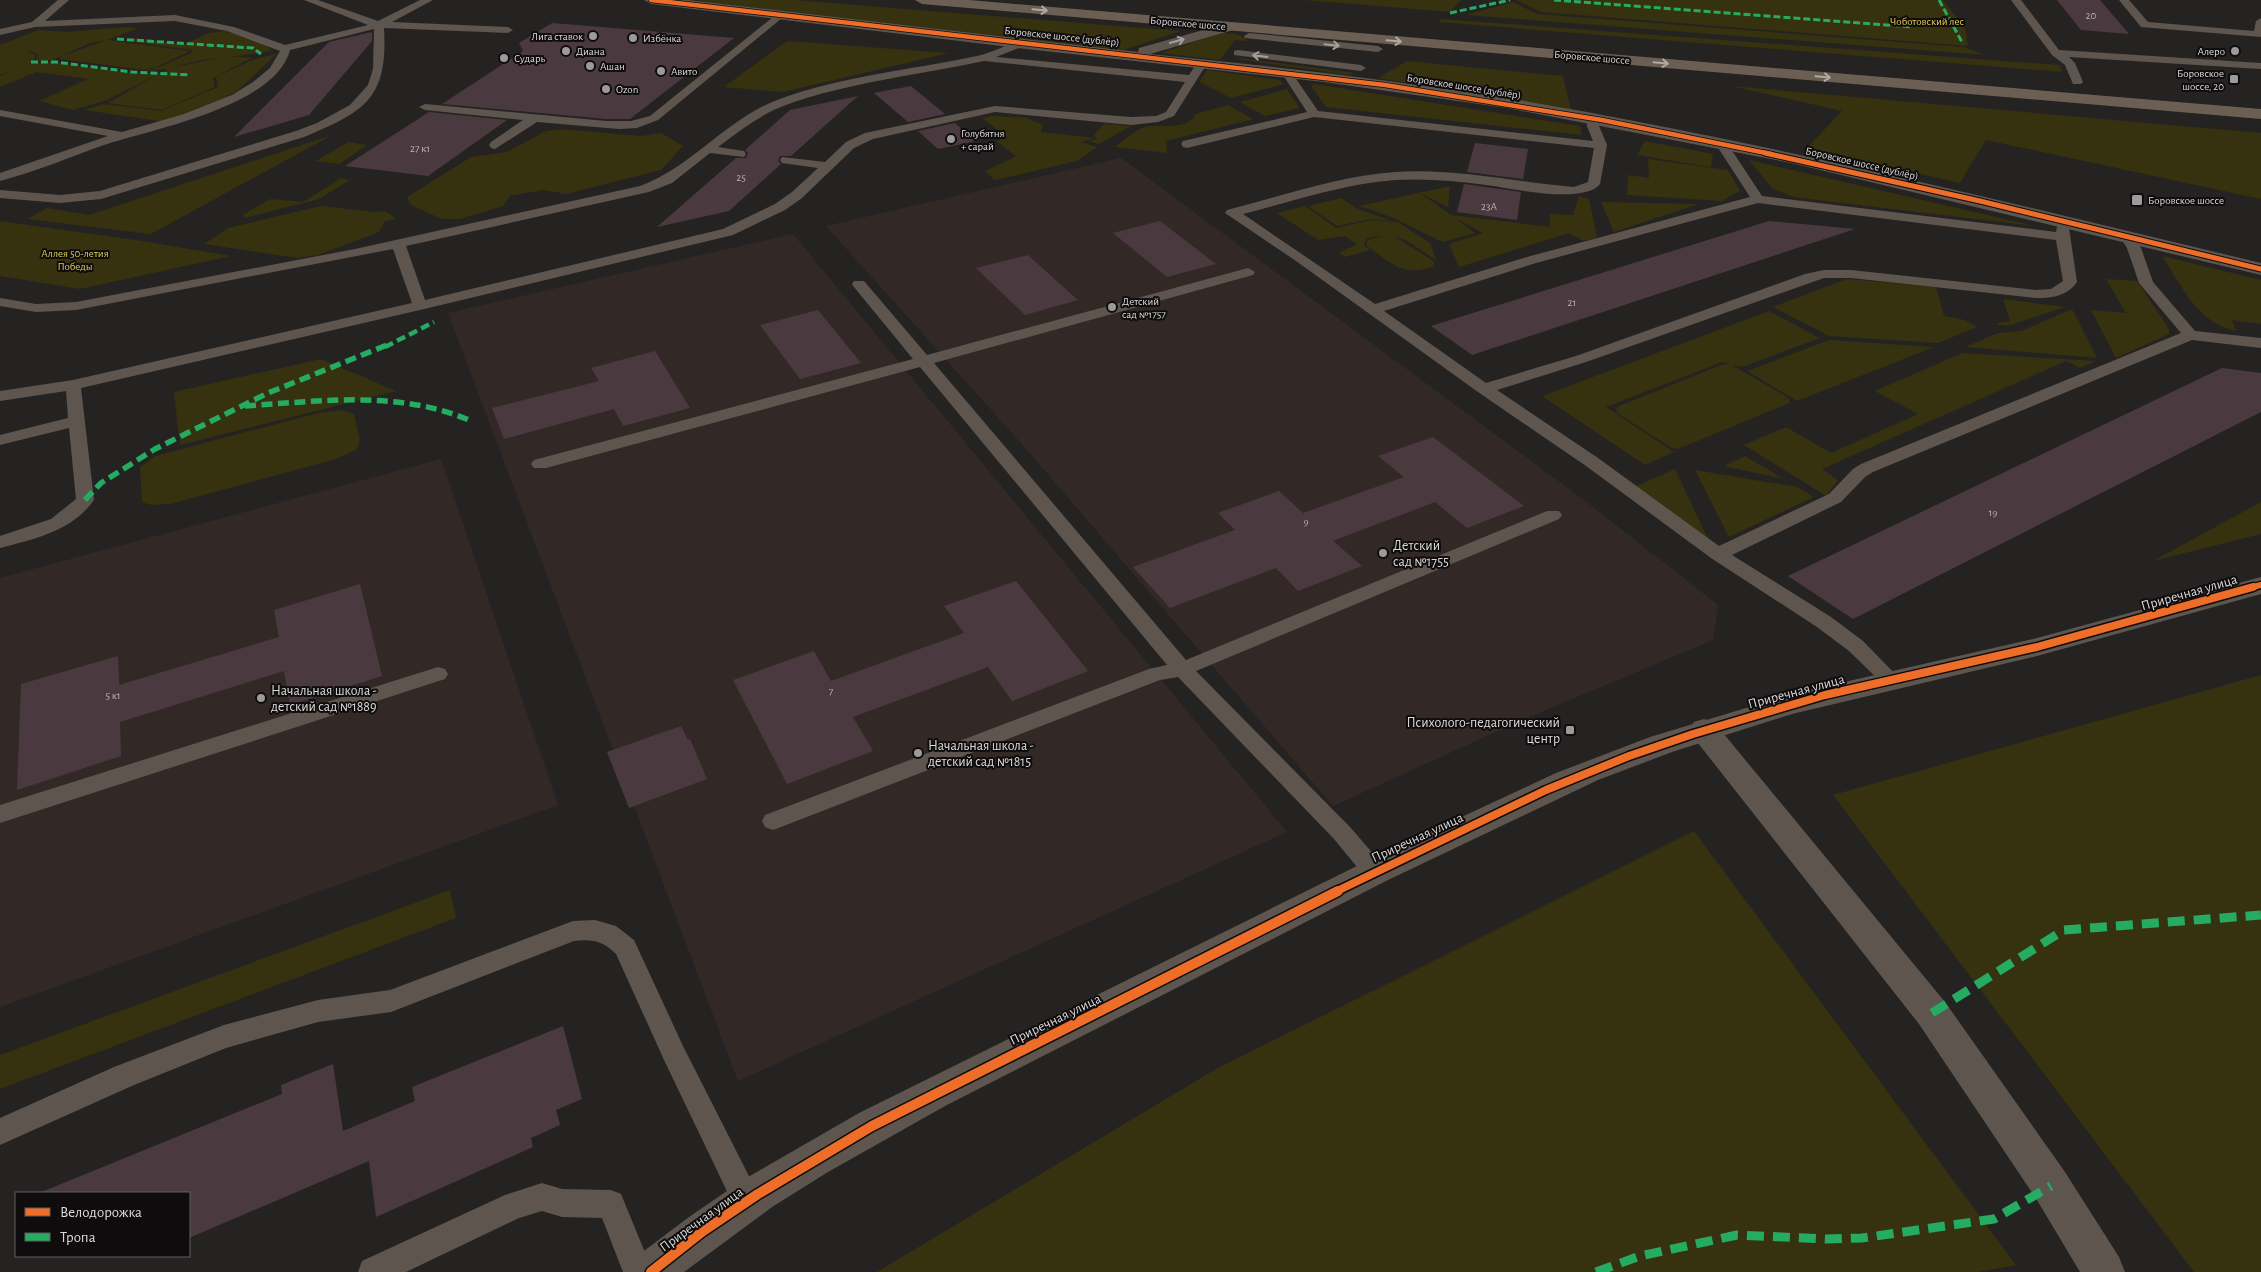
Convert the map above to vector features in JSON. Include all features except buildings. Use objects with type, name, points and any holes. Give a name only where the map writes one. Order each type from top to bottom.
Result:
[{"type":"main road","name":"Боровское шоссе","points":[[922,0],[1239,30],[2261,114]]},
{"type":"main road","points":[[2059,80],[2082,82]]},
{"type":"street","name":"Боровское шоссе (дублёр)","points":[[651,0],[1020,44],[1221,64],[1503,102],[1720,143],[2063,229],[2127,237],[2261,269]]},
{"type":"street","points":[[1131,54],[1239,30]]},
{"type":"street","name":"Приречная улица","points":[[651,1272],[746,1200],[837,1146],[993,1063],[1185,968],[1374,871],[1504,810],[1615,762],[1704,730],[1890,679],[2004,655],[2261,585]]},
{"type":"street","points":[[1704,730],[1932,1013],[2051,1186],[2104,1272]]},
{"type":"lane","points":[[35,24],[64,0]]},
{"type":"lane","points":[[309,0],[379,25],[508,30]]},
{"type":"lane","points":[[0,32],[35,24],[175,18],[222,28],[284,48],[379,25],[428,0]]},
{"type":"lane","points":[[2016,0],[2056,53],[2070,63],[2082,82]]},
{"type":"lane","points":[[2124,0],[2145,24],[2259,34],[2261,22]]},
{"type":"lane","points":[[425,107],[620,126],[649,121],[778,16]]},
{"type":"lane","points":[[0,194],[60,199],[100,195],[291,137],[328,122],[359,106],[372,90],[382,48],[379,25]]},
{"type":"lane","points":[[1221,64],[1253,42],[1239,30]]},
{"type":"lane","points":[[1239,30],[1378,49],[1349,80]]},
{"type":"lane","points":[[0,302],[36,308],[76,306],[398,243],[653,187],[668,180],[743,122],[795,98],[983,58],[1020,44]]},
{"type":"lane","points":[[0,177],[121,135],[201,113],[231,100],[273,70],[282,59],[284,48]]},
{"type":"lane","points":[[2056,53],[2261,66]]},
{"type":"lane","points":[[1238,54],[1361,68]]},
{"type":"lane","points":[[983,58],[1192,79]]},
{"type":"lane","points":[[0,396],[73,385],[420,306],[728,232],[780,207],[828,166],[850,144],[863,138],[983,110],[1007,109],[1131,121],[1158,119],[1170,114],[1203,62]]},
{"type":"lane","points":[[1286,72],[1314,114]]},
{"type":"lane","points":[[0,113],[48,120],[121,135]]},
{"type":"lane","points":[[1187,144],[1314,114],[1601,145]]},
{"type":"lane","points":[[495,145],[534,118]]},
{"type":"lane","points":[[1593,119],[1592,126],[1601,145],[1594,184],[1575,191],[1440,177],[1396,176],[1363,180],[1232,213],[1301,258],[1484,389],[1592,462],[1718,554],[1824,622],[1856,646],[1890,679]]},
{"type":"lane","points":[[1720,143],[1758,199]]},
{"type":"lane","points":[[707,149],[740,154]]},
{"type":"lane","points":[[786,160],[828,166]]},
{"type":"lane","points":[[1372,310],[1532,260],[1580,249],[1758,199],[2063,229],[2070,282],[2064,289],[2054,293],[2036,294],[1851,274],[1824,274],[1581,359],[1484,389]]},
{"type":"lane","points":[[2127,237],[2134,248],[2146,283],[2190,335]]},
{"type":"lane","points":[[398,243],[420,306]]},
{"type":"lane","points":[[540,464],[926,361],[1248,272]]},
{"type":"lane","points":[[859,284],[926,361],[1182,669],[1342,833],[1374,871]]},
{"type":"lane","points":[[1718,554],[1835,498],[1859,473],[1867,468],[2190,335],[2261,343]]},
{"type":"lane","points":[[0,542],[61,523],[77,512],[85,500],[73,385]]},
{"type":"lane","points":[[0,440],[77,420]]},
{"type":"lane","points":[[773,821],[1156,674],[1182,669],[1553,516]]},
{"type":"lane","points":[[0,814],[438,674]]},
{"type":"lane","points":[[0,1132],[57,1105],[224,1037],[318,1011],[391,1001],[573,931],[591,928],[615,936],[625,947],[674,1054],[746,1200]]},
{"type":"lane","points":[[373,1272],[515,1205],[542,1197],[562,1203],[611,1204],[638,1272]]},
{"type":"shaded area","name":"Детский сад №1755","points":[[1121,158],[1584,500],[1718,605],[1713,640],[1522,720],[1333,806],[1021,443],[826,226]]},
{"type":"shaded area","name":"Начальная школа - детский сад №1815","points":[[793,234],[1287,832],[738,1081],[448,313]]},
{"type":"shaded area","name":"Начальная школа - детский сад №1889","points":[[441,459],[558,805],[0,1007],[0,578]]},
{"type":"green space","points":[[794,0],[1181,31],[1123,50],[698,1]]},
{"type":"green space","points":[[1304,0],[1461,0],[1450,12]]},
{"type":"green space","name":"Чоботовский лес","points":[[1516,0],[1943,0],[1965,28],[1968,46],[1541,12]]},
{"type":"green space","points":[[1513,2],[1537,14],[1964,47],[1985,55],[1466,15]]},
{"type":"green space","points":[[1441,19],[2059,65],[2062,72],[1438,22]]},
{"type":"green space","points":[[125,27],[139,28],[108,40],[190,51],[156,67],[144,70],[60,59],[60,57],[106,40],[90,43],[53,60],[36,61],[38,54],[24,49],[36,55],[34,59],[26,66],[0,75],[0,45],[38,30],[67,32]]},
{"type":"green space","points":[[225,31],[258,41],[272,50],[233,56],[252,58],[213,78],[215,87],[162,110],[108,103],[156,75],[107,100],[73,110],[39,101],[88,79],[36,72],[0,87],[0,76],[32,63],[51,62],[128,73],[162,73],[167,69],[144,71],[159,67],[191,53],[193,50],[124,41],[132,38],[185,44],[209,33]]},
{"type":"green space","points":[[1220,33],[1239,35],[1248,41],[1235,40],[1220,60],[1161,53]]},
{"type":"green space","points":[[787,41],[949,53],[783,92],[724,87]]},
{"type":"green space","points":[[278,53],[237,91],[208,107],[178,117],[159,121],[84,110],[104,104],[161,111],[218,87],[216,77],[250,61]]},
{"type":"green space","points":[[1237,59],[1354,73],[1350,75]]},
{"type":"green space","points":[[1407,61],[1563,76],[1571,110],[1378,78]]},
{"type":"green space","points":[[1207,70],[1279,80],[1284,84],[1231,98],[1199,82]]},
{"type":"green space","points":[[1314,84],[1580,126],[1582,135],[1326,107],[1311,86]]},
{"type":"green space","points":[[1731,86],[2261,133],[2261,199],[1986,140],[1960,183],[1807,148],[1842,111]]},
{"type":"green space","points":[[1287,89],[1300,108],[1265,116],[1240,102]]},
{"type":"green space","points":[[1228,105],[1253,119],[1166,141],[1167,153],[1115,147],[1141,128],[1180,125],[1192,120],[1196,114]]},
{"type":"green space","points":[[992,116],[1027,118],[1043,125],[1041,132],[1094,138],[1081,142],[1097,147],[1077,161],[995,180],[985,171],[1016,156],[996,141],[1008,138],[982,118]]},
{"type":"green space","points":[[1104,124],[1131,126],[1099,144],[1089,141],[1097,139],[1094,135]]},
{"type":"green space","points":[[559,129],[641,136],[661,133],[683,146],[661,170],[566,194],[543,190],[510,196],[503,206],[460,219],[442,219],[411,205],[407,197],[471,157],[507,152],[546,131]]},
{"type":"green space","points":[[332,135],[151,234],[27,219],[47,208],[89,215]]},
{"type":"green space","points":[[1645,141],[1713,154],[1711,167],[1637,155]]},
{"type":"green space","points":[[348,142],[367,145],[339,164],[316,161]]},
{"type":"green space","points":[[1648,159],[1728,170],[1740,191],[1722,201],[1627,195],[1628,175],[1649,178]]},
{"type":"green space","points":[[1749,160],[2035,226],[1793,197],[1772,188]]},
{"type":"green space","points":[[341,178],[350,180],[319,199],[244,218],[243,215],[270,199],[303,202]]},
{"type":"green space","points":[[1450,186],[1448,207],[1420,193],[1451,215],[1550,227],[1550,214],[1573,215],[1579,196],[1589,199],[1597,237],[1584,241],[1569,233],[1459,267],[1449,244],[1483,233],[1455,218],[1475,233],[1443,242],[1391,217],[1359,206]]},
{"type":"green space","points":[[1341,198],[1358,209],[1392,221],[1371,219],[1337,226],[1308,206]]},
{"type":"green space","points":[[1601,202],[1699,204],[1614,232]]},
{"type":"green space","points":[[321,206],[375,212],[385,211],[397,219],[385,221],[379,232],[318,255],[298,258],[204,244],[228,228]]},
{"type":"green space","points":[[1305,206],[1336,228],[1372,220],[1398,222],[1430,243],[1437,261],[1404,240],[1387,236],[1366,239],[1364,245],[1370,250],[1345,257],[1339,253],[1357,244],[1345,236],[1318,240],[1277,213]]},
{"type":"green space","name":"Аллея 50-летия Победы","points":[[0,221],[231,256],[80,289],[0,276]]},
{"type":"green space","points":[[1382,236],[1394,236],[1435,262],[1433,267],[1412,270],[1390,263],[1366,245],[1368,240]]},
{"type":"green space","points":[[2162,256],[2261,280],[2261,324],[2232,320],[2236,331],[2211,321],[2192,302]]},
{"type":"green space","points":[[1847,279],[1936,287],[1944,316],[1965,320],[1977,327],[1938,343],[1829,336],[1773,307]]},
{"type":"green space","points":[[2106,279],[2137,281],[2169,329],[2169,334],[2116,358],[2091,310],[2126,313]]},
{"type":"green space","points":[[2003,299],[2065,307],[2011,325],[1998,325],[1997,323],[2010,321]]},
{"type":"green space","points":[[2072,309],[2097,358],[1965,347],[1998,333],[2021,331]]},
{"type":"green space","points":[[1769,311],[1820,338],[1742,367],[1732,365],[1784,395],[1790,400],[1789,403],[1678,449],[1670,447],[1617,413],[1616,409],[1619,406],[1721,365],[1730,364],[1722,362],[1606,407],[1674,452],[1645,465],[1542,396]]},
{"type":"green space","points":[[1829,340],[1934,347],[1797,401],[1747,371]]},
{"type":"green space","points":[[1962,353],[2096,361],[2080,368],[2066,361],[1822,469],[1838,480],[1826,496],[1744,445],[1786,427],[1831,453],[1918,414],[1875,391]]},
{"type":"green space","points":[[321,359],[396,391],[180,445],[174,392]]},
{"type":"green space","points":[[344,410],[354,414],[360,441],[356,450],[336,459],[170,504],[151,505],[142,502],[140,467],[155,456],[318,413]]},
{"type":"green space","points":[[1745,456],[1784,479],[1724,466]]},
{"type":"green space","points":[[1675,469],[1710,543],[1634,487]]},
{"type":"green space","points":[[1695,470],[1797,487],[1814,497],[1729,537]]},
{"type":"green space","points":[[2261,502],[2261,534],[2153,561]]},
{"type":"green space","points":[[2261,675],[2261,1272],[2194,1272],[1833,795]]},
{"type":"green space","points":[[1694,831],[2016,1265],[1978,1272],[877,1272],[1216,1069]]},
{"type":"green space","points":[[450,890],[456,918],[0,1089],[0,1055]]},
{"type":"marked path","points":[[1450,13],[1510,0]]},
{"type":"marked path","points":[[1554,0],[1913,27]]},
{"type":"marked path","points":[[1939,0],[1963,44]]},
{"type":"marked path","points":[[117,39],[253,48],[261,54]]},
{"type":"marked path","points":[[31,62],[69,63],[132,72],[190,75]]},
{"type":"marked path","points":[[85,500],[101,483],[155,449],[268,393],[380,349],[434,322]]},
{"type":"marked path","points":[[245,406],[329,400],[389,400],[418,403],[445,410],[469,420]]},
{"type":"marked path","points":[[1932,1013],[2064,930],[2261,915]]},
{"type":"marked path","points":[[1596,1272],[1640,1256],[1737,1235],[1826,1239],[1862,1238],[1994,1219],[2051,1186]]},
{"type":"cycle path","points":[[651,0],[1018,44],[1324,77],[1507,103],[1697,138],[1791,158],[1980,201],[2261,269]]},
{"type":"cycle path","points":[[651,1272],[703,1231],[814,1158],[931,1094],[1155,984],[1376,871],[1567,781],[1661,745],[1726,723],[1792,704],[2037,647],[2261,585]]},
{"type":"place","name":"Лига ставок","points":[[593,36]]},
{"type":"place","name":"Избёнка","points":[[633,38]]},
{"type":"place","name":"Диана","points":[[566,51]]},
{"type":"place","name":"Алеро","points":[[2235,51]]},
{"type":"place","name":"Сударь","points":[[504,58]]},
{"type":"place","name":"Ашан","points":[[590,66]]},
{"type":"place","name":"Авито","points":[[661,71]]},
{"type":"place","name":"Боровское шоссе, 20","points":[[2234,79]]},
{"type":"place","name":"Ozon","points":[[606,89]]},
{"type":"place","name":"Голубятня + сарай","points":[[951,139]]},
{"type":"place","name":"Боровское шоссе","points":[[2137,200]]},
{"type":"place","name":"Детский сад №1757","points":[[1112,307]]},
{"type":"place","name":"Детский сад №1755","points":[[1383,553]]},
{"type":"place","name":"Начальная школа - детский сад №1889","points":[[261,698]]},
{"type":"place","name":"Психолого-педагогический центр","points":[[1570,730]]},
{"type":"place","name":"Начальная школа - детский сад №1815","points":[[918,753]]}]
